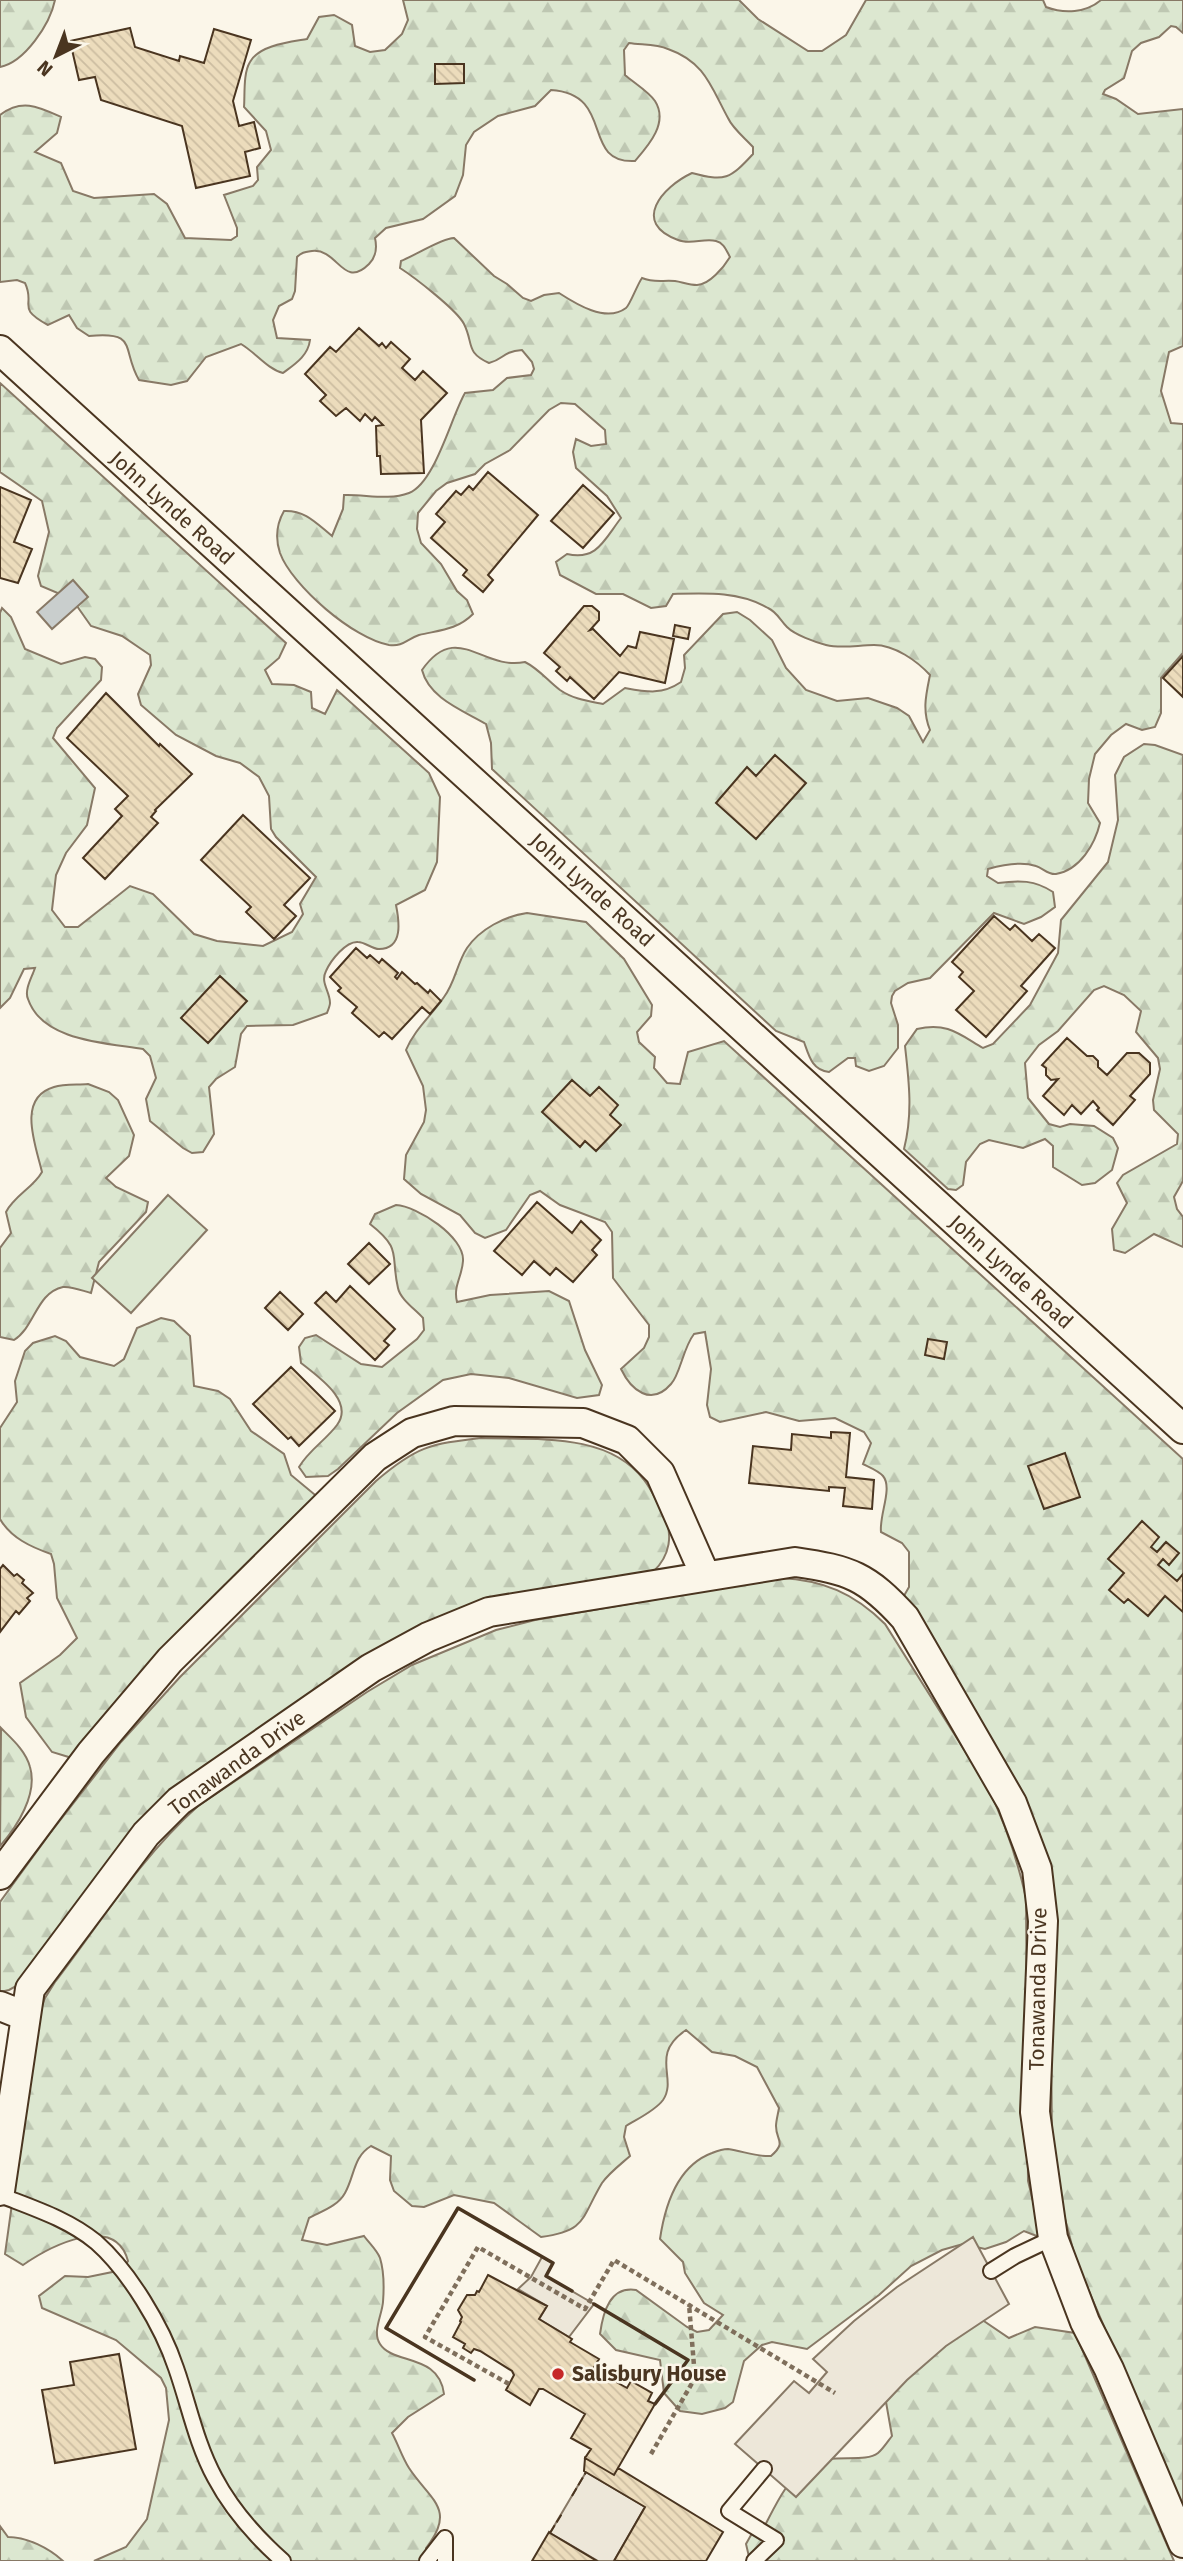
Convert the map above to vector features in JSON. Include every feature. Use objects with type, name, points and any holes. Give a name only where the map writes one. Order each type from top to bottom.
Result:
[{"type":"street","name":"John Lynde Road","points":[[0,351],[1183,1429]]},
{"type":"street","points":[[0,1875],[91,1753],[170,1660],[375,1457],[412,1433],[454,1421],[583,1423],[627,1440],[660,1473],[705,1575]]},
{"type":"street","name":"Tonawanda Drive","points":[[0,2193],[13,2011],[146,1834],[179,1801],[371,1668],[428,1637],[489,1612],[795,1562],[837,1569],[863,1580],[886,1597],[905,1618],[1012,1803],[1037,1869],[1043,1920],[1035,2112],[1053,2238],[1084,2322],[1109,2369],[1183,2543]]},
{"type":"lane","points":[[0,2193],[51,2214],[74,2227],[114,2261],[154,2319],[176,2366],[192,2422],[215,2479],[238,2514],[282,2561]]},
{"type":"lane","points":[[992,2271],[1015,2256],[1053,2238]]},
{"type":"lane","points":[[754,2561],[776,2540],[729,2511],[764,2469]]},
{"type":"lane","points":[[427,2561],[445,2538],[445,2561]]},
{"type":"path","points":[[509,2384],[425,2337],[478,2247],[585,2309],[614,2260],[835,2393]]},
{"type":"path","points":[[651,2454],[695,2378],[689,2304]]},
{"type":"green space","points":[[0,0],[55,0],[48,20],[35,41],[18,58],[0,67]]},
{"type":"green space","points":[[403,0],[739,0],[758,19],[808,51],[822,51],[846,35],[866,0],[1043,0],[1046,7],[1067,11],[1089,8],[1101,0],[1183,0],[1183,33],[1171,26],[1159,37],[1141,43],[1132,51],[1124,78],[1103,94],[1116,99],[1138,114],[1183,109],[1183,346],[1169,352],[1161,391],[1171,423],[1183,424],[1183,653],[1161,678],[1161,713],[1155,727],[1142,730],[1126,724],[1111,735],[1095,754],[1089,779],[1088,803],[1100,823],[1090,847],[1079,862],[1065,872],[1056,874],[1024,864],[988,869],[987,876],[998,883],[1027,882],[1046,888],[1053,892],[1055,907],[1024,924],[994,913],[930,978],[908,983],[895,991],[891,1003],[898,1025],[898,1048],[884,1066],[869,1071],[856,1066],[855,1058],[848,1058],[829,1072],[815,1065],[804,1042],[776,1031],[492,769],[491,743],[486,724],[439,696],[426,680],[422,670],[435,656],[447,649],[459,648],[510,663],[525,662],[565,693],[603,704],[625,688],[654,691],[667,689],[681,682],[685,668],[684,655],[723,614],[737,612],[772,640],[786,668],[806,690],[837,701],[868,698],[897,708],[909,716],[923,742],[930,730],[925,709],[930,675],[919,664],[898,651],[882,646],[838,647],[811,640],[791,630],[776,614],[757,602],[734,596],[673,594],[666,606],[651,608],[623,594],[596,594],[560,575],[556,562],[567,554],[586,554],[599,547],[621,518],[607,496],[576,468],[573,452],[576,439],[591,446],[606,444],[605,430],[575,404],[561,403],[549,410],[510,450],[485,464],[475,474],[447,483],[436,491],[418,513],[417,529],[421,543],[441,564],[457,591],[467,600],[473,614],[461,623],[448,629],[419,635],[398,645],[375,641],[342,622],[311,595],[287,566],[278,547],[278,526],[284,511],[304,515],[332,536],[343,509],[344,495],[393,497],[409,493],[418,487],[427,477],[442,448],[465,393],[493,390],[507,378],[531,375],[534,369],[522,350],[510,352],[489,363],[476,355],[460,318],[435,294],[400,268],[401,261],[454,238],[494,276],[523,298],[531,301],[544,295],[559,293],[591,310],[609,314],[626,308],[642,278],[697,285],[711,279],[720,270],[730,257],[721,243],[711,240],[678,240],[664,233],[656,224],[654,215],[662,196],[681,179],[692,173],[720,178],[726,176],[738,169],[753,154],[753,147],[733,126],[699,68],[681,54],[659,46],[629,43],[624,50],[625,75],[652,97],[659,109],[660,118],[655,134],[635,161],[618,159],[608,152],[584,103],[571,94],[551,90],[535,106],[498,116],[474,132],[466,145],[463,175],[455,196],[423,219],[386,228],[375,238],[373,258],[360,271],[346,271],[321,252],[312,251],[299,255],[292,299],[279,306],[273,320],[277,338],[310,340],[304,355],[283,373],[272,368],[241,344],[206,357],[187,381],[171,385],[139,380],[126,344],[122,340],[115,336],[89,336],[77,328],[69,315],[48,325],[29,310],[25,283],[17,280],[0,282],[0,115],[16,107],[31,106],[61,117],[57,133],[35,152],[61,163],[73,191],[94,198],[154,194],[167,204],[185,238],[231,240],[237,236],[237,228],[224,195],[253,186],[258,180],[257,167],[271,150],[266,131],[244,107],[245,78],[254,56],[268,48],[307,39],[319,17],[334,15],[352,25],[355,46],[370,52],[385,50],[402,34],[408,20]]},
{"type":"green space","points":[[0,383],[286,643],[279,658],[265,670],[272,684],[294,685],[311,692],[312,708],[325,714],[337,690],[429,773],[440,797],[437,862],[425,890],[396,905],[399,926],[393,944],[387,948],[376,949],[358,942],[339,952],[324,975],[330,1003],[327,1013],[293,1025],[247,1026],[241,1034],[235,1067],[209,1087],[214,1134],[203,1152],[192,1153],[183,1148],[150,1121],[146,1099],[156,1078],[150,1056],[143,1049],[77,1038],[47,1024],[35,1013],[27,992],[35,968],[24,969],[10,998],[0,1008],[2,608],[11,617],[25,649],[61,664],[85,657],[95,659],[102,667],[101,680],[57,728],[53,738],[95,788],[87,825],[66,853],[56,875],[52,910],[65,927],[78,927],[130,886],[153,894],[194,934],[217,941],[263,946],[292,932],[303,914],[300,904],[316,877],[271,829],[269,796],[259,777],[240,763],[216,756],[176,735],[141,705],[138,694],[151,665],[150,655],[122,636],[91,626],[72,599],[41,586],[38,576],[49,532],[42,501],[0,472]]},
{"type":"green space","points":[[1144,744],[1183,755],[1183,1181],[1174,1197],[1177,1209],[1183,1217],[1183,1247],[1154,1234],[1125,1253],[1114,1250],[1112,1229],[1127,1203],[1117,1183],[1123,1175],[1177,1144],[1178,1134],[1154,1110],[1153,1100],[1160,1069],[1158,1058],[1136,1032],[1141,1011],[1124,995],[1104,986],[1094,990],[1058,1031],[1039,1045],[1025,1063],[1028,1098],[1049,1124],[1060,1127],[1070,1124],[1094,1126],[1113,1138],[1118,1148],[1112,1170],[1095,1183],[1082,1185],[1053,1167],[1053,1146],[1045,1139],[1023,1148],[989,1140],[980,1144],[966,1162],[963,1185],[956,1190],[948,1189],[904,1149],[909,1110],[905,1046],[917,1029],[937,1027],[959,1034],[983,1048],[993,1044],[1030,1005],[1058,953],[1061,920],[1108,862],[1118,820],[1115,775],[1124,757]]},
{"type":"green space","points":[[527,913],[586,922],[624,959],[652,1005],[651,1016],[637,1032],[639,1042],[655,1057],[654,1068],[667,1083],[680,1084],[688,1052],[724,1041],[1183,1459],[1183,2511],[1076,2261],[1056,2184],[1052,2149],[1050,1896],[901,1601],[909,1587],[909,1552],[902,1543],[881,1532],[887,1487],[881,1474],[863,1464],[871,1443],[864,1432],[835,1418],[799,1421],[766,1412],[720,1422],[710,1417],[707,1405],[711,1369],[705,1332],[694,1334],[677,1374],[664,1391],[649,1395],[642,1393],[630,1383],[621,1369],[644,1348],[649,1337],[649,1325],[613,1278],[612,1232],[605,1222],[560,1205],[540,1191],[530,1195],[506,1230],[485,1238],[475,1233],[460,1215],[421,1194],[404,1179],[406,1155],[424,1122],[426,1110],[423,1086],[406,1050],[448,991],[472,941],[494,924]]},
{"type":"green space","points":[[88,1084],[109,1092],[118,1100],[134,1135],[129,1156],[106,1178],[116,1187],[148,1202],[146,1212],[99,1262],[91,1293],[66,1287],[54,1290],[41,1303],[21,1334],[14,1340],[0,1337],[0,1248],[11,1233],[6,1212],[42,1172],[33,1137],[32,1112],[35,1101],[42,1093],[54,1087]]},
{"type":"green space","points":[[168,1195],[207,1230],[131,1313],[92,1278]]},
{"type":"green space","points":[[396,1205],[427,1217],[456,1242],[462,1252],[463,1261],[456,1291],[457,1302],[490,1295],[549,1291],[569,1301],[585,1350],[602,1385],[599,1395],[577,1398],[509,1378],[471,1374],[443,1380],[397,1413],[338,1469],[328,1476],[306,1477],[299,1467],[337,1425],[341,1407],[332,1390],[301,1363],[299,1347],[305,1338],[316,1335],[361,1364],[382,1367],[417,1339],[424,1330],[423,1318],[399,1292],[391,1247],[370,1224],[375,1214]]},
{"type":"green space","points":[[161,1318],[174,1321],[190,1336],[194,1386],[218,1391],[230,1399],[251,1431],[284,1454],[291,1475],[320,1499],[72,1758],[52,1752],[26,1717],[20,1683],[60,1655],[77,1638],[57,1598],[51,1554],[22,1541],[10,1532],[0,1519],[0,1428],[17,1402],[15,1381],[25,1351],[33,1343],[55,1336],[66,1341],[80,1357],[114,1366],[124,1359],[137,1328]]},
{"type":"green space","points":[[481,1438],[569,1442],[611,1453],[629,1464],[647,1484],[666,1521],[669,1544],[659,1566],[653,1572],[505,1601],[215,1765],[20,1984],[0,1992],[0,1902],[121,1742],[180,1677],[376,1481],[403,1460],[425,1449],[449,1442]]},
{"type":"green space","points":[[780,1578],[796,1579],[837,1590],[862,1604],[885,1624],[987,1786],[1005,1827],[1026,1898],[1028,2181],[1042,2238],[1024,2231],[1006,2242],[985,2249],[963,2244],[942,2250],[911,2266],[879,2295],[807,2349],[772,2342],[762,2345],[744,2361],[733,2402],[725,2408],[702,2414],[680,2411],[664,2393],[660,2360],[616,2350],[600,2334],[603,2317],[614,2296],[627,2290],[636,2290],[687,2327],[697,2332],[709,2330],[723,2315],[704,2303],[685,2273],[683,2262],[660,2239],[669,2200],[681,2177],[700,2159],[726,2149],[771,2156],[780,2144],[776,2131],[779,2108],[757,2067],[735,2056],[712,2052],[686,2030],[675,2039],[666,2057],[668,2083],[663,2100],[651,2111],[626,2126],[624,2137],[630,2156],[605,2179],[581,2221],[567,2231],[541,2237],[494,2203],[454,2195],[424,2207],[412,2206],[394,2191],[390,2180],[391,2156],[371,2146],[361,2155],[342,2198],[309,2218],[302,2240],[327,2245],[364,2236],[373,2247],[380,2258],[384,2286],[377,2329],[380,2344],[395,2355],[425,2366],[434,2372],[440,2381],[444,2394],[408,2417],[392,2433],[407,2464],[432,2497],[440,2514],[435,2535],[426,2548],[427,2561],[94,2561],[126,2547],[147,2519],[169,2420],[166,2388],[161,2378],[116,2340],[42,2308],[39,2296],[65,2276],[88,2277],[122,2270],[128,2261],[121,2246],[110,2238],[80,2238],[49,2250],[23,2265],[5,2254],[38,2017],[55,1982],[140,1868],[198,1806],[367,1692],[412,1665],[496,1630],[535,1620]]},
{"type":"green space","points":[[1,1728],[25,1756],[32,1777],[29,1799],[24,1810],[0,1846]]},
{"type":"green space","points":[[975,2315],[1009,2338],[1035,2327],[1075,2333],[1174,2561],[750,2561],[746,2544],[751,2535],[762,2531],[781,2495],[794,2478],[818,2461],[864,2458],[880,2451],[892,2436],[886,2402],[897,2370]]},
{"type":"green space","points":[[0,2526],[8,2537],[37,2544],[63,2561],[0,2561]]},
{"type":"shaded area","points":[[73,580],[88,597],[52,629],[37,612]]},
{"type":"shaded area","points":[[973,2237],[1009,2304],[946,2346],[907,2380],[796,2497],[735,2444],[794,2381],[809,2393],[827,2372],[813,2359],[854,2321],[897,2287]]},
{"type":"shaded area","points":[[542,2257],[553,2263],[546,2276],[594,2304],[569,2337],[539,2319],[547,2306],[518,2289],[531,2277]]},
{"type":"shaded area","points":[[586,2472],[645,2507],[614,2561],[598,2561],[550,2533]]},
{"type":"building","points":[[130,28],[135,47],[179,61],[180,56],[204,63],[214,29],[251,40],[233,101],[239,126],[254,122],[260,148],[245,152],[250,176],[196,188],[182,126],[101,100],[95,77],[79,80],[70,41]]},
{"type":"building","points":[[435,64],[464,64],[464,83],[435,84]]},
{"type":"building","points":[[359,328],[379,346],[382,343],[386,348],[391,342],[410,359],[402,368],[415,380],[423,371],[447,393],[421,420],[424,473],[381,474],[380,456],[377,456],[376,426],[383,425],[375,417],[372,421],[365,414],[360,421],[346,408],[336,416],[320,401],[326,395],[305,374],[330,347],[336,352]]},
{"type":"building","points":[[488,472],[538,515],[488,575],[493,580],[483,592],[463,575],[467,570],[431,538],[445,522],[436,514],[456,491],[461,495],[469,486],[473,490]]},
{"type":"building","points":[[583,485],[614,513],[583,548],[551,521]]},
{"type":"building","points":[[0,487],[31,500],[14,542],[32,549],[18,583],[0,578]]},
{"type":"building","points":[[584,606],[592,606],[599,612],[599,620],[590,630],[593,629],[620,656],[628,646],[636,648],[640,632],[674,639],[665,683],[619,672],[594,699],[570,677],[567,681],[556,671],[560,667],[544,653]]},
{"type":"building","points":[[675,625],[690,628],[688,639],[673,636]]},
{"type":"building","points":[[1183,656],[1183,697],[1163,678]]},
{"type":"building","points":[[106,693],[159,746],[160,744],[192,774],[155,810],[151,817],[158,823],[105,879],[83,858],[122,816],[115,809],[128,796],[67,738]]},
{"type":"building","points":[[775,755],[806,783],[756,839],[716,803],[747,767],[756,776]]},
{"type":"building","points":[[243,815],[310,878],[284,905],[296,916],[274,939],[246,912],[251,907],[201,860]]},
{"type":"building","points":[[994,916],[1010,930],[1015,925],[1032,941],[1039,934],[1055,948],[1021,986],[1027,991],[986,1037],[956,1010],[974,991],[959,977],[963,972],[952,962]]},
{"type":"building","points":[[356,948],[367,958],[370,955],[379,963],[382,959],[398,973],[395,977],[397,979],[402,972],[428,993],[430,990],[441,1001],[430,1014],[422,1007],[392,1039],[384,1032],[379,1037],[352,1013],[357,1007],[338,991],[341,988],[330,977]]},
{"type":"building","points":[[220,976],[247,1001],[208,1043],[181,1018]]},
{"type":"building","points":[[1067,1038],[1087,1056],[1093,1056],[1098,1061],[1098,1067],[1107,1075],[1127,1053],[1139,1053],[1150,1063],[1150,1074],[1130,1096],[1135,1100],[1113,1125],[1097,1110],[1099,1108],[1093,1101],[1081,1114],[1072,1105],[1064,1115],[1043,1096],[1058,1079],[1051,1080],[1042,1065]]},
{"type":"building","points":[[572,1080],[590,1096],[599,1087],[618,1105],[610,1115],[621,1125],[596,1151],[585,1141],[580,1147],[542,1112]]},
{"type":"building","points":[[537,1202],[572,1233],[581,1221],[601,1240],[592,1250],[597,1255],[573,1282],[556,1268],[550,1275],[534,1261],[522,1275],[494,1251]]},
{"type":"building","points":[[369,1243],[390,1264],[369,1284],[348,1264]]},
{"type":"building","points":[[350,1286],[395,1329],[384,1341],[389,1345],[375,1360],[315,1303],[326,1292],[336,1302]]},
{"type":"building","points":[[280,1292],[303,1314],[288,1330],[265,1308]]},
{"type":"building","points":[[928,1339],[947,1342],[944,1359],[925,1355]]},
{"type":"building","points":[[291,1367],[335,1411],[299,1446],[291,1437],[288,1439],[253,1404]]},
{"type":"building","points":[[831,1432],[850,1433],[846,1477],[874,1480],[872,1509],[843,1506],[845,1488],[829,1487],[829,1491],[749,1483],[753,1446],[791,1450],[792,1434],[831,1438]]},
{"type":"building","points":[[1065,1453],[1080,1497],[1044,1509],[1028,1466]]},
{"type":"building","points":[[1142,1521],[1159,1537],[1151,1547],[1157,1552],[1166,1542],[1179,1553],[1169,1565],[1163,1559],[1158,1565],[1177,1581],[1183,1574],[1183,1612],[1165,1596],[1148,1616],[1128,1599],[1124,1603],[1109,1590],[1124,1573],[1108,1559]]},
{"type":"building","points":[[3,1565],[14,1576],[17,1574],[24,1580],[22,1583],[33,1593],[27,1598],[30,1601],[19,1614],[16,1611],[0,1632],[0,1569]]},
{"type":"building","name":"Salisbury House","points":[[488,2275],[547,2306],[539,2319],[599,2359],[593,2369],[627,2388],[631,2381],[652,2393],[648,2401],[655,2404],[614,2475],[585,2458],[591,2449],[571,2438],[585,2414],[543,2389],[539,2389],[530,2405],[506,2390],[514,2375],[512,2371],[480,2351],[474,2349],[471,2353],[463,2348],[465,2344],[453,2337],[462,2317],[458,2310],[467,2295],[479,2292]]},
{"type":"building","points":[[119,2354],[136,2449],[55,2463],[42,2390],[74,2385],[70,2362]]},
{"type":"building","points":[[585,2458],[614,2475],[618,2468],[723,2532],[706,2561],[614,2561],[645,2507],[584,2471]]},
{"type":"building","points":[[550,2533],[597,2561],[532,2561]]},
{"type":"fence","points":[[572,2496],[586,2472]]},
{"type":"fence","points":[[550,2533],[563,2512]]},
{"type":"wall","points":[[474,2380],[386,2328],[458,2208],[553,2263],[546,2276],[572,2291]]},
{"type":"wall","points":[[594,2304],[688,2360],[655,2404]]},
{"type":"place","name":"Salisbury House","points":[[558,2374]]}]
